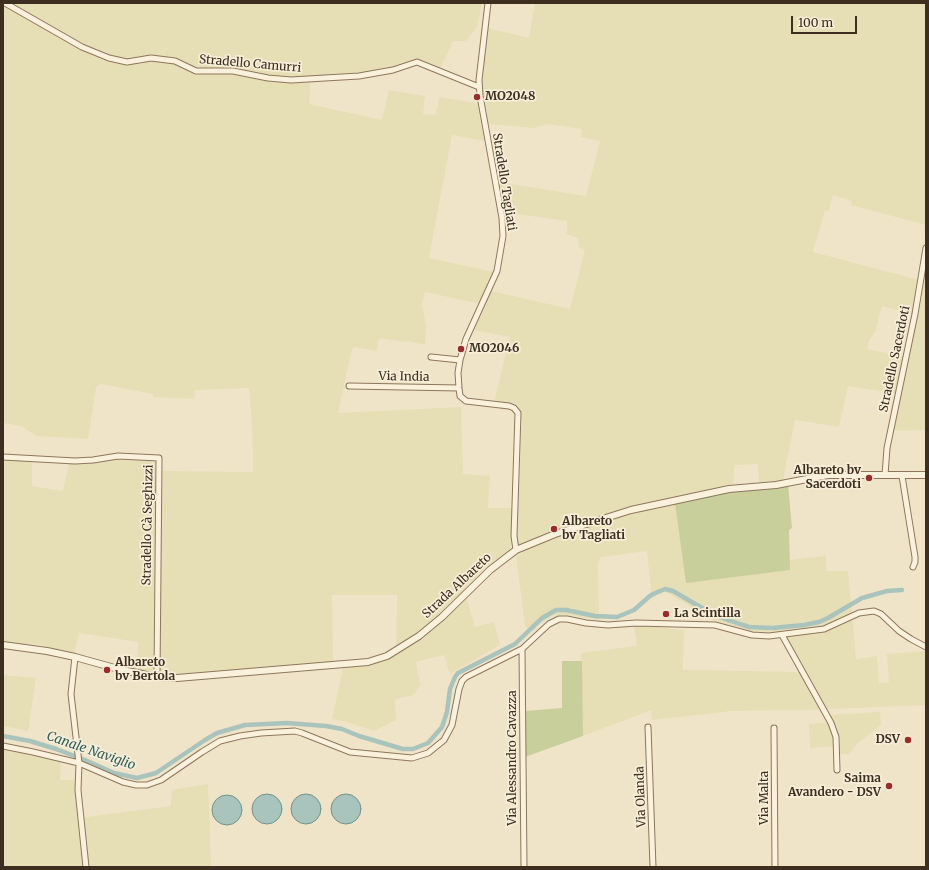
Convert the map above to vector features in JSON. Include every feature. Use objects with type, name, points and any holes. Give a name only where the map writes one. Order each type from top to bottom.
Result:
[{"type":"street","name":"Stradello Camurri","points":[[5,3],[82,48],[109,58],[127,62],[151,58],[175,61],[196,71],[233,72],[291,80],[358,76],[393,70],[417,62],[479,88]]},
{"type":"street","name":"Stradello Tagliati","points":[[459,388],[458,373],[460,360],[466,339],[497,271],[502,236],[502,218],[479,88],[488,3]]},
{"type":"street","name":"Stradello Sacerdoti","points":[[885,476],[887,448],[920,287],[926,248]]},
{"type":"street","points":[[431,357],[460,360]]},
{"type":"street","name":"Via India","points":[[349,386],[459,388]]},
{"type":"street","points":[[459,388],[460,396],[466,401],[509,406],[514,408],[518,413],[514,536],[516,550]]},
{"type":"street","name":"Stradello Cà Seghizzi","points":[[3,457],[76,461],[118,456],[159,458],[157,677]]},
{"type":"street","name":"Strada Albareto","points":[[3,645],[47,651],[122,670],[157,677],[177,678],[338,666],[379,660],[398,650],[419,636],[442,617],[490,570],[516,550],[555,534],[631,510],[729,489],[776,485],[828,475],[926,475]]},
{"type":"street","points":[[902,476],[915,557],[913,567]]},
{"type":"street","points":[[3,746],[79,763],[123,782],[136,785],[155,783],[220,741],[240,736],[282,731],[295,731],[302,733],[337,748],[354,753],[407,758],[416,757],[428,753],[435,748],[444,740],[449,732],[453,722],[459,689],[466,677],[522,649],[552,622],[563,619],[608,625],[636,623],[710,625],[725,627],[752,635],[769,636],[824,629],[859,613],[874,611],[881,614],[911,639],[926,647]]},
{"type":"street","points":[[782,635],[831,723],[836,737],[837,770]]},
{"type":"street","name":"Via Alessandro Cavazza","points":[[522,649],[524,867]]},
{"type":"street","points":[[75,657],[71,694],[79,763],[78,790],[86,867]]},
{"type":"street","name":"Via Olanda","points":[[648,727],[653,867]]},
{"type":"street","name":"Via Malta","points":[[774,728],[775,867]]},
{"type":"shaded area","points":[[3,3],[482,3],[477,27],[466,41],[453,41],[440,69],[419,62],[387,70],[311,76],[309,104],[382,120],[389,90],[425,96],[423,114],[435,115],[440,97],[482,104],[482,80],[487,28],[529,38],[535,3],[926,3],[926,225],[851,205],[852,201],[833,195],[829,211],[825,210],[813,252],[919,280],[926,263],[926,430],[891,431],[899,394],[848,386],[839,427],[795,420],[783,480],[759,484],[758,464],[735,465],[732,491],[790,570],[789,560],[826,556],[826,571],[848,571],[856,659],[877,656],[879,683],[889,682],[887,654],[925,651],[926,705],[808,710],[731,711],[652,720],[651,710],[583,736],[581,653],[637,646],[634,625],[684,630],[683,670],[801,672],[779,632],[750,631],[713,620],[666,592],[661,592],[652,599],[647,551],[601,557],[598,563],[599,620],[568,615],[554,615],[540,624],[533,632],[525,626],[516,554],[522,419],[520,410],[514,405],[494,403],[510,337],[474,330],[486,305],[425,292],[422,306],[426,325],[425,345],[408,341],[379,338],[376,351],[354,347],[352,349],[338,413],[461,407],[463,474],[490,476],[488,508],[513,508],[510,550],[487,566],[464,589],[475,627],[494,622],[500,645],[450,674],[444,655],[416,662],[420,685],[414,695],[395,699],[396,720],[374,731],[347,722],[332,719],[343,668],[373,664],[396,655],[397,595],[332,595],[333,664],[160,675],[137,670],[138,642],[79,633],[74,654],[36,644],[19,645],[3,643],[3,455],[32,460],[32,486],[63,491],[69,463],[122,458],[156,462],[158,471],[253,472],[252,424],[249,388],[195,390],[194,399],[153,397],[153,394],[101,384],[96,387],[88,439],[37,436],[21,426],[3,423]],"holes":[[[489,124],[535,128],[547,124],[582,129],[581,137],[600,141],[586,196],[498,182],[502,212],[567,221],[567,234],[578,238],[579,247],[585,250],[570,309],[487,290],[494,272],[429,258],[452,135],[485,141],[483,127]],[[882,306],[913,314],[903,356],[867,349],[869,341],[875,332]]]},
{"type":"shaded area","points":[[3,675],[36,678],[28,731],[3,726]]},
{"type":"shaded area","points":[[880,712],[881,725],[858,743],[849,754],[837,754],[837,746],[810,748],[809,724],[832,722],[828,715]]},
{"type":"shaded area","points":[[3,750],[36,753],[61,760],[60,780],[74,780],[79,818],[171,806],[172,790],[208,784],[211,867],[3,867]]},
{"type":"green space","points":[[788,484],[792,528],[789,530],[790,570],[686,583],[675,503],[732,491]]},
{"type":"green space","points":[[562,661],[582,661],[583,736],[525,757],[525,711],[562,708]]},
{"type":"water","points":[[267,794],[273,795],[281,803],[281,815],[273,823],[267,824],[261,823],[253,815],[252,809],[253,803],[261,795]]},
{"type":"water","points":[[306,794],[316,799],[321,809],[316,819],[306,824],[296,819],[291,809],[296,799]]},
{"type":"water","points":[[346,794],[356,799],[361,809],[356,819],[346,824],[336,819],[331,809],[336,799]]},
{"type":"water","points":[[227,795],[233,796],[241,804],[241,816],[233,824],[227,825],[221,824],[213,816],[212,810],[213,804],[221,796]]},
{"type":"waterway","name":"Canale Naviglio","points":[[3,736],[30,741],[56,749],[114,773],[137,778],[156,773],[217,733],[245,725],[287,723],[326,726],[342,729],[359,736],[403,749],[413,749],[428,743],[442,727],[447,712],[450,689],[458,673],[515,644],[542,618],[556,610],[566,610],[595,616],[617,617],[634,610],[651,595],[665,589],[673,591],[714,615],[749,627],[772,628],[819,622],[862,598],[887,591],[902,590]]},
{"type":"place","name":"MO2048","points":[[477,97]]},
{"type":"place","name":"MO2046","points":[[461,349]]},
{"type":"place","name":"Albareto bv Sacerdoti","points":[[869,478]]},
{"type":"place","name":"Albareto bv Tagliati","points":[[554,529]]},
{"type":"place","name":"La Scintilla","points":[[666,614]]},
{"type":"place","name":"Albareto bv Bertola","points":[[107,670]]},
{"type":"place","name":"DSV","points":[[908,740]]},
{"type":"place","name":"Saima Avandero - DSV","points":[[889,786]]}]
